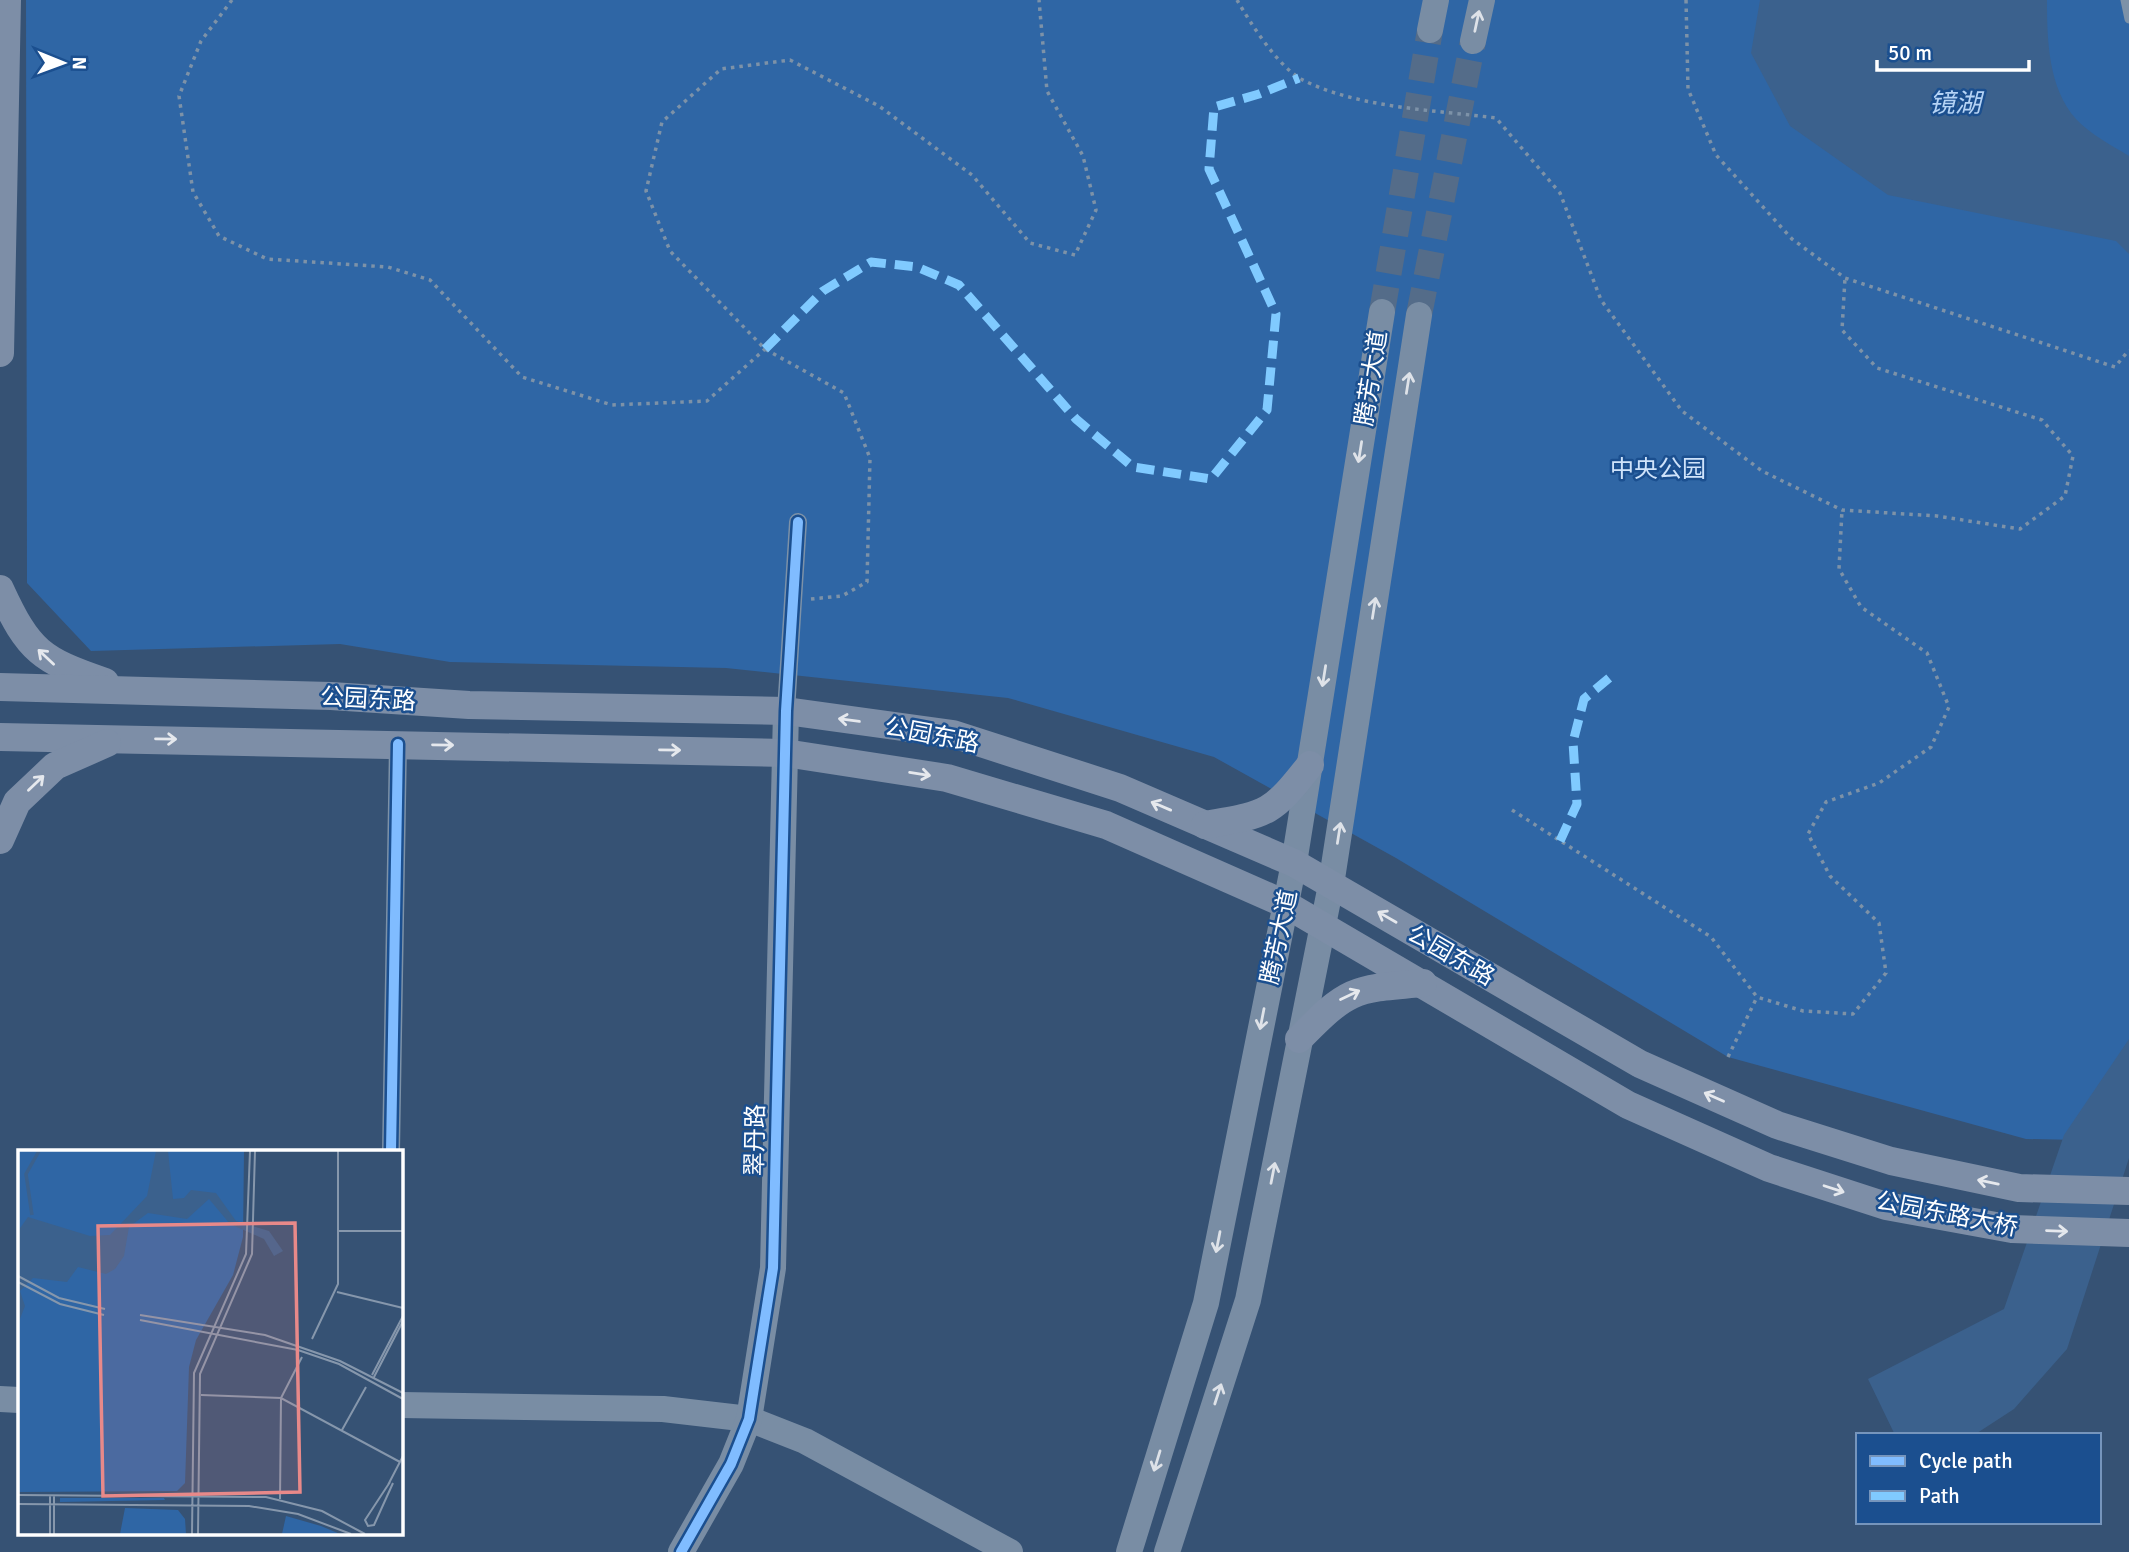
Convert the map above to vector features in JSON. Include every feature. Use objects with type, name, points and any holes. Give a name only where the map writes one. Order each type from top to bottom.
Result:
[{"type":"main road","points":[[0,353],[7,0]]},
{"type":"main road","points":[[1430,30],[1436,0]]},
{"type":"main road","points":[[1473,41],[1482,0]]},
{"type":"main road","name":"腾芳大道","points":[[1129,1552],[1206,1303],[1294,863],[1382,312]]},
{"type":"main road","name":"腾芳大道","points":[[1167,1552],[1248,1300],[1331,885],[1419,315]]},
{"type":"main road","points":[[0,589],[20,632],[55,665],[131,691]]},
{"type":"main road","name":"公园东路","points":[[0,687],[331,696],[469,705],[786,711],[953,734],[1120,788],[1294,863],[1640,1064],[1777,1125]]},
{"type":"main road","name":"翠丹路","points":[[681,1552],[731,1464],[749,1419],[773,1268],[786,711]]},
{"type":"main road","name":"公园东路","points":[[0,737],[785,753],[947,778],[1106,825],[1285,904],[1628,1105],[1769,1168]]},
{"type":"main road","points":[[0,840],[17,802],[55,766],[119,738]]},
{"type":"main road","points":[[1206,825],[1255,816],[1280,803],[1310,765]]},
{"type":"main road","points":[[1299,1039],[1335,1002],[1364,988],[1423,983]]},
{"type":"main road","name":"公园东路大桥","points":[[1777,1125],[1891,1161],[2019,1188],[2129,1191]]},
{"type":"main road","name":"公园东路大桥","points":[[1769,1168],[1886,1206],[2011,1229],[2129,1233]]},
{"type":"main road","points":[[0,1399],[18,1400]]},
{"type":"main road","points":[[402,1405],[663,1409],[749,1419],[805,1441],[1010,1552]]},
{"type":"street","points":[[786,711],[798,523]]},
{"type":"street","points":[[391,1150],[398,744]]},
{"type":"lane","points":[[2125,0],[2129,19]]},
{"type":"path","points":[[232,0],[201,41],[179,96],[193,192],[219,236],[267,259],[388,267],[429,280],[523,377],[612,405],[707,401],[765,349]]},
{"type":"path","points":[[811,598],[842,596],[867,582],[870,458],[844,393],[765,349],[670,251],[646,191],[662,122],[721,69],[790,60],[879,106],[972,175],[1030,243],[1075,255],[1096,210],[1083,156],[1047,91],[1039,0]]},
{"type":"path","points":[[1237,0],[1256,34],[1299,78],[1351,97],[1496,118],[1560,193],[1601,300],[1682,411],[1762,471],[1842,510],[1937,516],[2020,528],[2065,496],[2073,456],[2042,419],[1877,368],[1842,330],[1845,278]]},
{"type":"path","points":[[1686,0],[1688,89],[1716,155],[1792,239],[1845,278],[2115,367],[2129,350]]},
{"type":"path","points":[[1512,810],[1712,937],[1757,997],[1803,1011],[1853,1014],[1886,972],[1880,923],[1830,876],[1808,834],[1826,802],[1879,783],[1931,747],[1949,707],[1927,653],[1861,607],[1839,569],[1842,510]]},
{"type":"path","points":[[1728,1057],[1757,997]]},
{"type":"green space","name":"中央公园","points":[[26,0],[2129,0],[2129,1141],[2026,1139],[1728,1057],[1396,858],[1214,757],[1008,698],[726,668],[450,662],[340,644],[91,651],[27,583]]},
{"type":"water","name":"镜湖","points":[[1760,0],[2047,0],[2051,62],[2067,107],[2088,130],[2129,156],[2129,254],[2116,241],[1888,195],[1790,126],[1751,53]]},
{"type":"water","points":[[2129,1039],[2129,1158],[2067,1349],[2014,1409],[1977,1433],[1894,1433],[1868,1379],[2004,1309],[2064,1135]]},
{"type":"tunnel","points":[[1382,312],[1430,30]]},
{"type":"tunnel","points":[[1419,315],[1473,41]]},
{"type":"marked path","points":[[765,349],[823,291],[871,262],[917,267],[959,285],[1076,419],[1133,467],[1211,479],[1267,410],[1276,314],[1209,169],[1214,107],[1259,94],[1299,78]]},
{"type":"marked path","points":[[1560,841],[1577,804],[1573,742],[1584,699],[1614,674]]},
{"type":"cycle path","points":[[681,1552],[731,1464],[749,1419],[773,1268],[786,711],[798,522]]},
{"type":"cycle path","points":[[391,1150],[398,744]]}]
